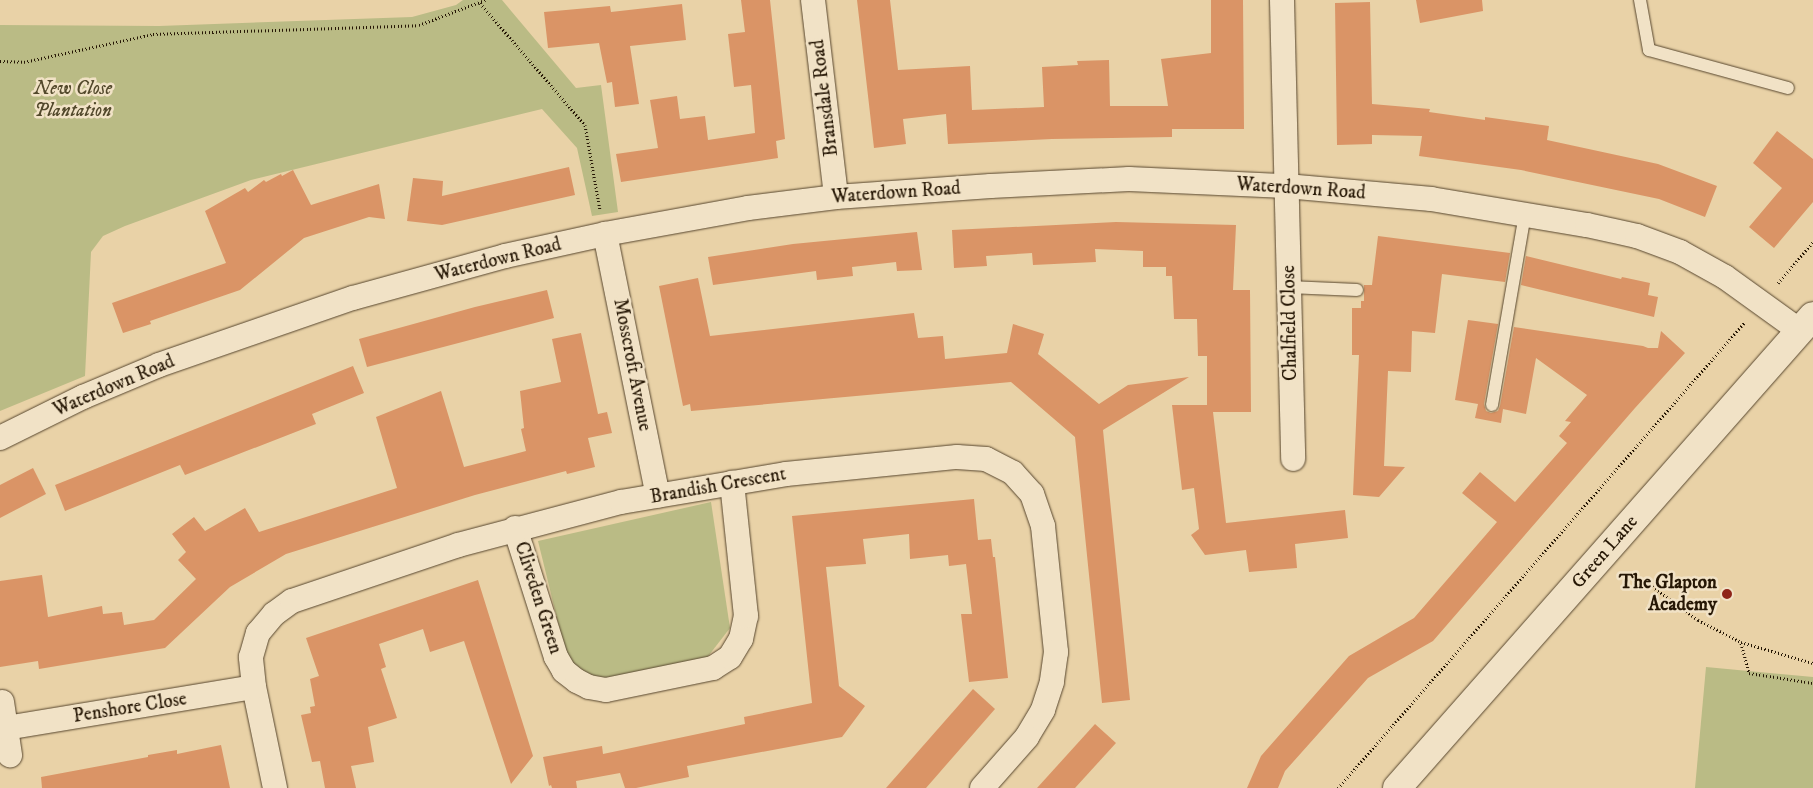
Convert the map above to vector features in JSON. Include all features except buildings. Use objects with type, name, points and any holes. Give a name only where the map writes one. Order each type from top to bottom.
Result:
[{"type":"street","name":"Bransdale Road","points":[[813,0],[836,197]]},
{"type":"street","name":"Chalfield Close","points":[[1282,0],[1293,460]]},
{"type":"street","name":"Waterdown Road","points":[[0,438],[83,398],[160,365],[353,298],[505,256],[605,234],[748,208],[836,197],[1129,179],[1286,186],[1431,199],[1588,224],[1637,236],[1680,252],[1807,324]]},
{"type":"street","name":"Mosscroft Avenue","points":[[605,234],[658,496]]},
{"type":"street","name":"Green Lane","points":[[1398,788],[1807,324]]},
{"type":"street","name":"Brandish Crescent","points":[[275,788],[254,687],[251,658],[258,633],[274,614],[292,601],[308,594],[458,545],[515,528],[621,502],[786,474],[957,457],[986,459],[1013,473],[1032,494],[1043,526],[1056,652],[1052,682],[1043,710],[1027,737],[982,788]]},
{"type":"street","name":"Cliveden Green","points":[[515,528],[556,657],[564,671],[577,681],[589,687],[606,690],[713,668],[730,657],[741,639],[746,616],[732,483]]},
{"type":"street","name":"Penshore Close","points":[[6,728],[254,687]]},
{"type":"street","points":[[2,702],[10,755]]},
{"type":"lane","points":[[1640,0],[1648,50],[1788,88]]},
{"type":"lane","points":[[1492,405],[1525,214]]},
{"type":"lane","points":[[1289,287],[1357,290]]},
{"type":"path","points":[[0,61],[24,62],[153,34],[419,25],[485,0]]},
{"type":"path","points":[[480,3],[586,125],[605,234]]},
{"type":"path","points":[[1778,284],[1813,242]]},
{"type":"path","points":[[1338,788],[1748,319]]},
{"type":"path","points":[[1641,578],[1698,620],[1741,642],[1813,663]]},
{"type":"path","points":[[1741,642],[1749,673],[1813,683]]},
{"type":"green space","name":"New Close Plantation","points":[[463,0],[502,0],[576,88],[601,85],[618,212],[592,216],[577,148],[542,109],[251,180],[125,226],[103,236],[91,252],[85,376],[0,411],[0,25],[159,26],[412,17],[456,5]]},
{"type":"green space","points":[[711,502],[730,628],[706,659],[596,686],[568,663],[538,541]]},
{"type":"green space","points":[[1706,667],[1813,677],[1813,788],[1695,788]]},
{"type":"place","name":"The Glapton Academy","points":[[1727,594]]}]
